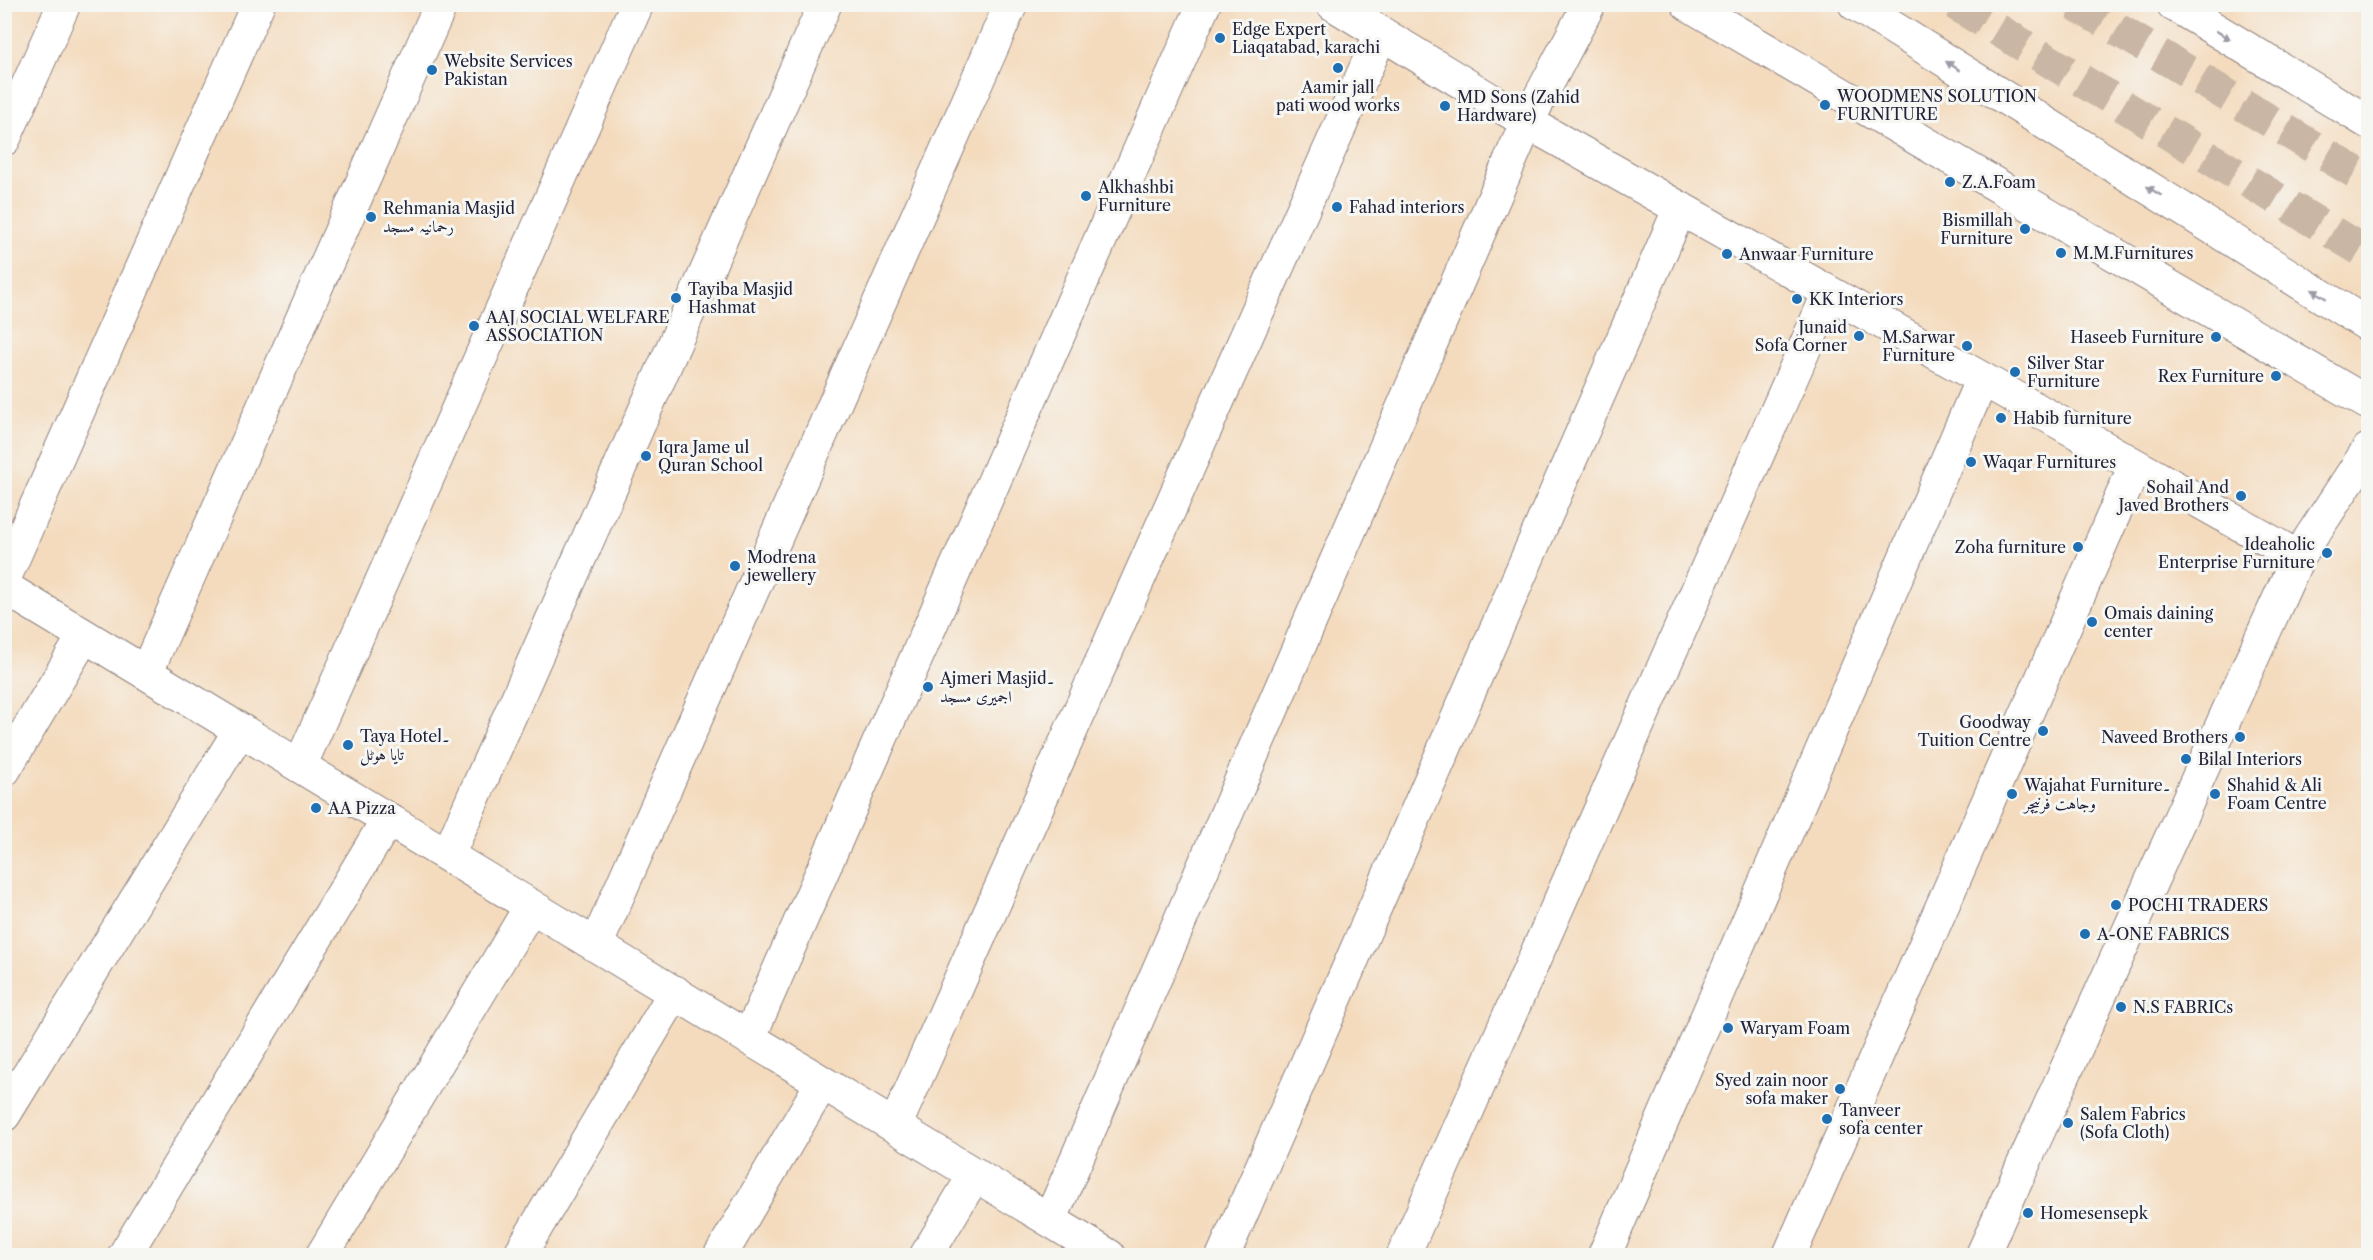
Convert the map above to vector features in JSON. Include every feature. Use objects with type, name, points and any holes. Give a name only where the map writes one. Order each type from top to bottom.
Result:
[{"type":"street","points":[[4,139],[64,4]]},
{"type":"street","points":[[4,579],[258,4]]},
{"type":"street","points":[[146,673],[441,4]]},
{"type":"street","points":[[300,766],[637,4]]},
{"type":"street","points":[[448,855],[825,4]]},
{"type":"street","points":[[596,945],[1011,4]]},
{"type":"street","points":[[749,1038],[1204,4]]},
{"type":"street","points":[[1333,4],[1527,122],[2298,557]]},
{"type":"street","points":[[1050,1220],[1527,122],[1589,4]]},
{"type":"street","points":[[1688,4],[2368,404]]},
{"type":"street","points":[[1855,4],[2368,326]]},
{"type":"street","points":[[2172,4],[2368,122]]},
{"type":"street","points":[[895,1126],[1381,34]]},
{"type":"street","points":[[1223,1256],[1680,208]]},
{"type":"street","points":[[1404,1256],[1830,293]]},
{"type":"street","points":[[1604,1256],[1982,379]]},
{"type":"street","points":[[1982,1256],[2298,557],[2368,450]]},
{"type":"street","points":[[1789,1256],[2135,466]]},
{"type":"street","points":[[4,587],[1110,1256]]},
{"type":"street","points":[[4,770],[84,636]]},
{"type":"street","points":[[4,1115],[240,730]]},
{"type":"street","points":[[123,1256],[388,819]]},
{"type":"street","points":[[322,1256],[531,906]]},
{"type":"street","points":[[519,1256],[675,992]]},
{"type":"street","points":[[720,1256],[822,1083]]},
{"type":"street","points":[[926,1256],[975,1174]]},
{"type":"tunnel","points":[[1955,4],[2368,254]]},
{"type":"tunnel","points":[[2075,4],[2368,180]]},
{"type":"place","name":"Edge Expert Liaqatabad, karachi","points":[[1220,38]]},
{"type":"place","name":"Aamir jall pati wood works","points":[[1338,68]]},
{"type":"place","name":"Website Services Pakistan","points":[[432,70]]},
{"type":"place","name":"WOODMENS SOLUTION FURNITURE","points":[[1825,105]]},
{"type":"place","name":"MD Sons (Zahid Hardware)","points":[[1445,106]]},
{"type":"place","name":"Z.A.Foam","points":[[1950,182]]},
{"type":"place","name":"Alkhashbi Furniture","points":[[1086,196]]},
{"type":"place","name":"Fahad interiors","points":[[1337,207]]},
{"type":"place","name":"Rehmania Masjid رحمانیہ مسجد","points":[[371,217]]},
{"type":"place","name":"Bismillah Furniture","points":[[2025,229]]},
{"type":"place","name":"M.M.Furnitures","points":[[2061,253]]},
{"type":"place","name":"Anwaar Furniture","points":[[1727,254]]},
{"type":"place","name":"Tayiba Masjid Hashmat","points":[[676,298]]},
{"type":"place","name":"KK Interiors","points":[[1797,299]]},
{"type":"place","name":"AAJ SOCIAL WELFARE ASSOCIATION","points":[[474,326]]},
{"type":"place","name":"Junaid Sofa Corner","points":[[1859,336]]},
{"type":"place","name":"Haseeb Furniture","points":[[2216,337]]},
{"type":"place","name":"M.Sarwar Furniture","points":[[1967,346]]},
{"type":"place","name":"Silver Star Furniture","points":[[2015,372]]},
{"type":"place","name":"Rex Furniture","points":[[2276,376]]},
{"type":"place","name":"Habib furniture","points":[[2001,418]]},
{"type":"place","name":"Iqra Jame ul Quran School","points":[[646,456]]},
{"type":"place","name":"Waqar Furnitures","points":[[1971,462]]},
{"type":"place","name":"Sohail And Javed Brothers","points":[[2241,496]]},
{"type":"place","name":"Zoha furniture","points":[[2078,547]]},
{"type":"place","name":"Ideaholic Enterprise Furniture","points":[[2327,553]]},
{"type":"place","name":"Modrena jewellery","points":[[735,566]]},
{"type":"place","name":"Omais daining center","points":[[2092,622]]},
{"type":"place","name":"Ajmeri Masjid۔ اجمیری مسجد","points":[[928,687]]},
{"type":"place","name":"Goodway Tuition Centre","points":[[2043,731]]},
{"type":"place","name":"Naveed Brothers","points":[[2240,737]]},
{"type":"place","name":"Taya Hotel۔ تایا ہوٹل","points":[[348,745]]},
{"type":"place","name":"Bilal Interiors","points":[[2186,759]]},
{"type":"place","name":"Wajahat Furniture۔ وجاہت فرنیچر","points":[[2012,794]]},
{"type":"place","name":"Shahid & Ali Foam Centre","points":[[2215,794]]},
{"type":"place","name":"AA Pizza","points":[[316,808]]},
{"type":"place","name":"POCHI TRADERS","points":[[2116,905]]},
{"type":"place","name":"A-ONE FABRICS","points":[[2085,934]]},
{"type":"place","name":"N.S FABRICs","points":[[2121,1007]]},
{"type":"place","name":"Waryam Foam","points":[[1728,1028]]},
{"type":"place","name":"Syed zain noor sofa maker","points":[[1840,1089]]},
{"type":"place","name":"Tanveer sofa center","points":[[1827,1119]]},
{"type":"place","name":"Salem Fabrics (Sofa Cloth)","points":[[2068,1123]]},
{"type":"place","name":"Homesensepk","points":[[2028,1213]]}]
